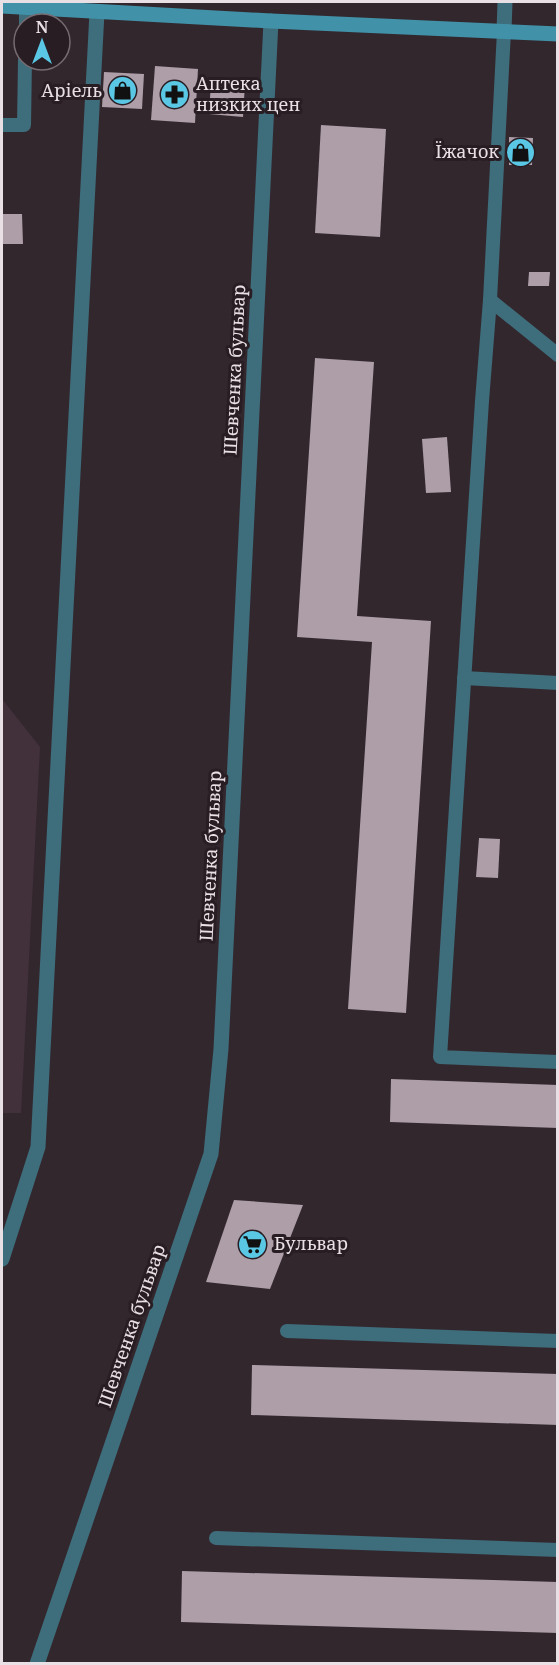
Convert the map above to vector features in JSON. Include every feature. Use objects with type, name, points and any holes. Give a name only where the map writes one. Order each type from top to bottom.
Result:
[{"type":"street","points":[[504,31],[505,2]]},
{"type":"street","points":[[2,6],[97,7],[272,21],[558,34]]},
{"type":"street","points":[[2,1259],[38,1147],[97,7]]},
{"type":"street","name":"Шевченка бульвар","points":[[38,1664],[211,1154],[221,1049],[272,21]]},
{"type":"lane","points":[[504,31],[490,300],[440,1057],[558,1062]]},
{"type":"lane","points":[[2,125],[24,125],[25,72]]},
{"type":"lane","points":[[490,300],[558,355]]},
{"type":"lane","points":[[464,678],[558,683]]},
{"type":"lane","points":[[287,1331],[558,1341]]},
{"type":"lane","points":[[216,1538],[558,1550]]},
{"type":"shaded area","points":[[2,699],[40,747],[21,1113],[2,1113]]},
{"type":"building","name":"Аптека низких цен","points":[[155,66],[198,69],[195,123],[151,120]]},
{"type":"building","name":"Аріель","points":[[104,72],[144,74],[142,109],[102,107]]},
{"type":"building","points":[[211,82],[245,84],[243,117],[209,114]]},
{"type":"building","points":[[321,125],[386,129],[380,237],[315,233]]},
{"type":"building","points":[[509,137],[533,138],[532,165],[509,165]]},
{"type":"building","points":[[2,214],[22,214],[23,244],[2,244]]},
{"type":"building","points":[[529,272],[550,272],[549,286],[528,286]]},
{"type":"building","points":[[315,358],[374,362],[357,616],[431,621],[406,1013],[348,1009],[372,642],[297,637]]},
{"type":"building","points":[[447,437],[451,492],[426,493],[422,439]]},
{"type":"building","points":[[479,838],[500,839],[498,878],[476,877]]},
{"type":"building","points":[[391,1079],[558,1085],[558,1128],[390,1122]]},
{"type":"building","name":"Бульвар","points":[[234,1200],[303,1205],[270,1289],[206,1282]]},
{"type":"building","points":[[252,1365],[558,1374],[558,1425],[251,1415]]},
{"type":"building","points":[[182,1571],[558,1582],[558,1633],[181,1622]]},
{"type":"place","name":"Аріель","points":[[123,91]]},
{"type":"place","name":"Аптека низких цен","points":[[175,94]]},
{"type":"place","name":"Їжачок","points":[[520,152]]},
{"type":"place","name":"Бульвар","points":[[253,1244]]}]
